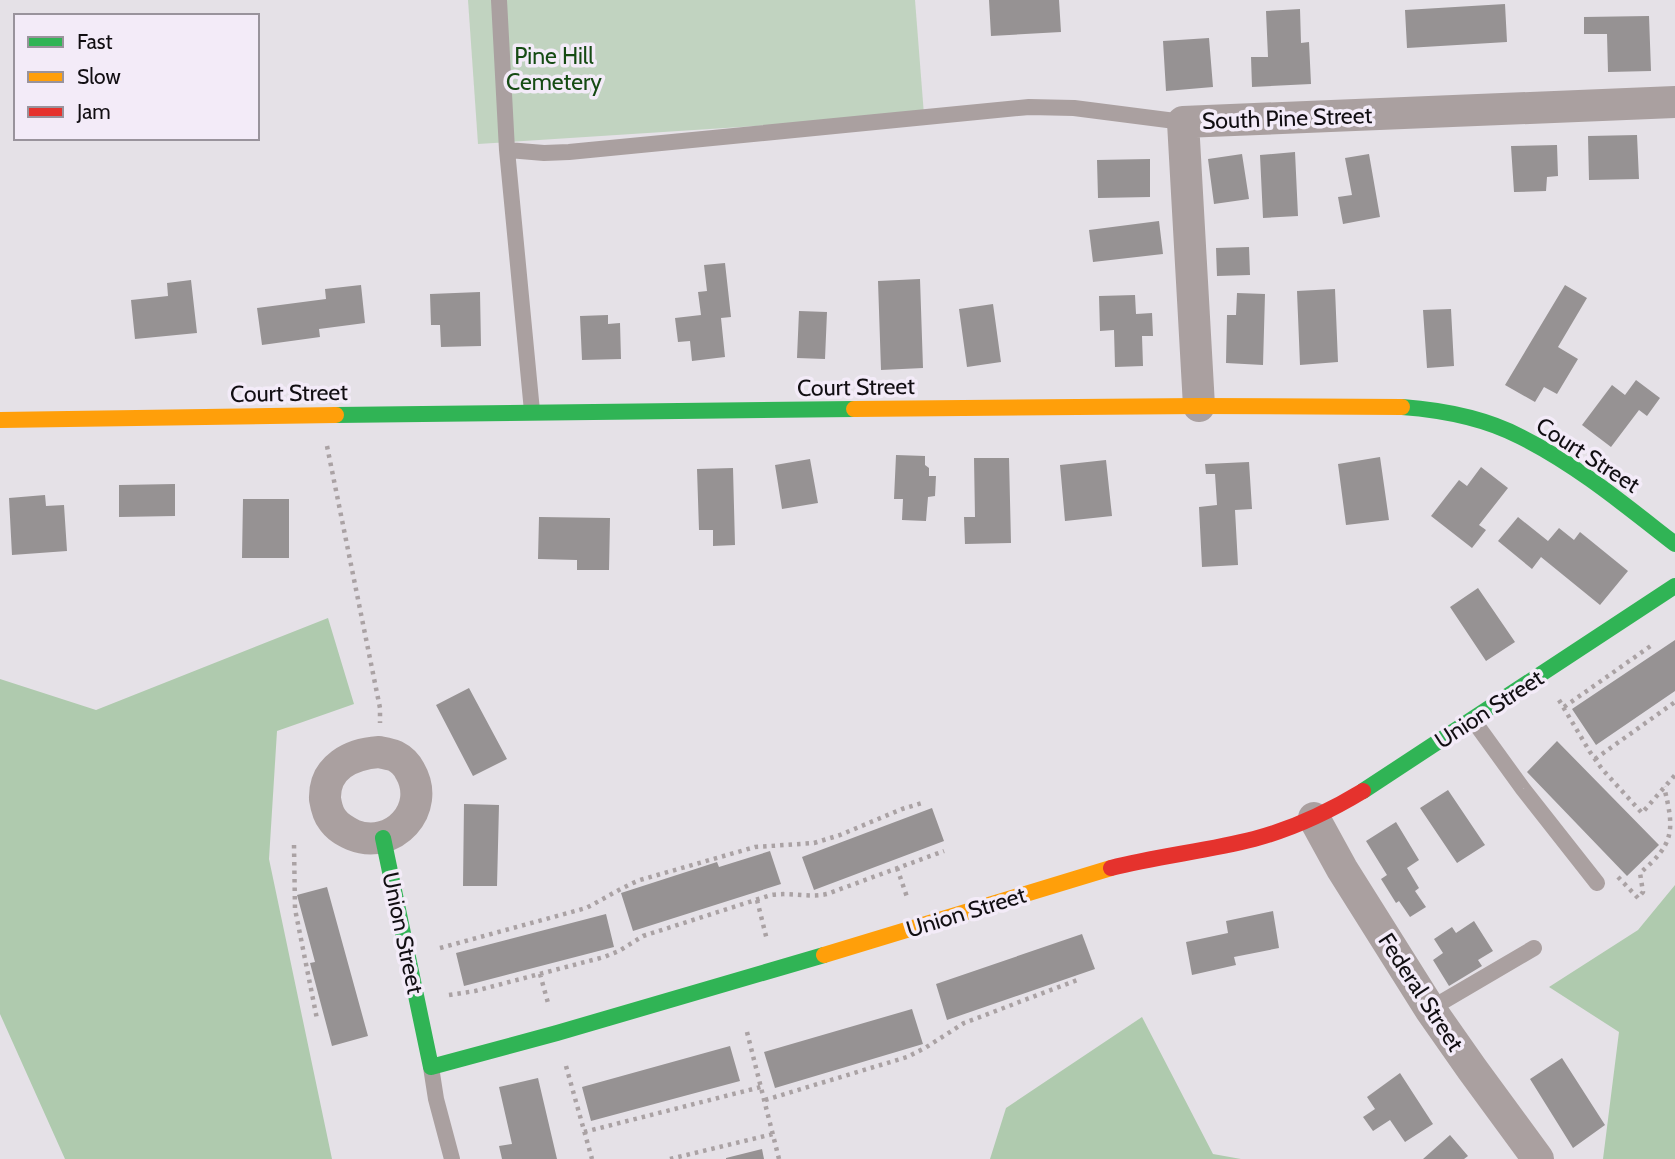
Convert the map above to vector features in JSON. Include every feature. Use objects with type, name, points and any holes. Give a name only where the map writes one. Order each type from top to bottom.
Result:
[{"type":"street","name":"South Pine Street","points":[[1199,405],[1183,122],[1675,102]]},
{"type":"street","name":"Court Street","points":[[0,420],[1199,405],[1379,406],[1430,409],[1485,422],[1520,436],[1605,489],[1675,544]]},
{"type":"street","name":"Union Street","points":[[383,838],[431,1067],[775,970],[1112,867],[1253,839],[1283,830],[1343,803],[1675,586]]},
{"type":"street","points":[[379,752],[395,756],[406,765],[414,778],[417,793],[413,811],[404,826],[383,838],[361,838],[342,830],[331,819],[326,804],[325,789],[329,776],[342,763],[362,753],[379,752]]},
{"type":"street","name":"Federal Street","points":[[1314,818],[1342,869],[1430,1009],[1538,1159]]},
{"type":"lane","points":[[499,0],[507,150],[532,412]]},
{"type":"lane","points":[[507,150],[569,152],[1029,107],[1074,108],[1183,122]]},
{"type":"lane","points":[[1473,720],[1522,789],[1597,883]]},
{"type":"lane","points":[[1430,1009],[1534,948]]},
{"type":"lane","points":[[431,1067],[436,1099],[452,1159]]},
{"type":"path","points":[[321,415],[380,708],[379,752]]},
{"type":"path","points":[[1563,707],[1661,639]]},
{"type":"path","points":[[1554,690],[1595,759],[1642,813],[1675,775]]},
{"type":"path","points":[[1595,759],[1675,702]]},
{"type":"path","points":[[1597,883],[1615,874],[1638,898],[1643,892],[1640,873],[1668,845],[1673,829],[1670,801],[1664,787]]},
{"type":"path","points":[[436,949],[586,908],[640,880],[755,847],[814,842],[840,835],[902,808],[925,802]]},
{"type":"path","points":[[1668,845],[1675,844]]},
{"type":"path","points":[[294,845],[295,909],[317,1019]]},
{"type":"path","points":[[445,996],[475,991],[604,957],[643,936],[771,895],[827,894],[944,851]]},
{"type":"path","points":[[540,974],[548,1003]]},
{"type":"path","points":[[765,1100],[907,1057],[964,1023],[1080,979]]},
{"type":"path","points":[[747,1032],[779,1159]]},
{"type":"path","points":[[565,1062],[592,1159]]},
{"type":"path","points":[[584,1132],[761,1087]]},
{"type":"path","points":[[670,1159],[773,1134]]},
{"type":"green space","name":"Pine Hill Cemetery","points":[[468,0],[915,0],[924,115],[478,144]]},
{"type":"green space","points":[[328,618],[354,704],[277,731],[269,859],[332,1159],[65,1159],[0,1014],[0,679],[96,710]]},
{"type":"green space","points":[[1675,885],[1675,1159],[1603,1159],[1619,1032],[1549,987],[1638,930]]},
{"type":"green space","points":[[1142,1017],[1213,1154],[1241,1159],[990,1159],[1006,1108]]},
{"type":"building","points":[[989,0],[1059,0],[1061,32],[991,36]]},
{"type":"building","points":[[1505,4],[1507,42],[1407,48],[1405,10]]},
{"type":"building","points":[[1300,9],[1301,43],[1309,42],[1311,84],[1252,87],[1251,57],[1268,57],[1266,11]]},
{"type":"building","points":[[1649,16],[1651,71],[1608,72],[1607,34],[1584,34],[1584,17]]},
{"type":"building","points":[[1209,38],[1213,87],[1166,91],[1163,41]]},
{"type":"building","points":[[1637,135],[1639,179],[1589,180],[1588,136]]},
{"type":"building","points":[[1557,145],[1558,176],[1547,177],[1546,191],[1514,192],[1511,146]]},
{"type":"building","points":[[1295,152],[1298,216],[1263,218],[1260,155]]},
{"type":"building","points":[[1242,154],[1249,199],[1214,204],[1208,159]]},
{"type":"building","points":[[1369,154],[1380,217],[1343,224],[1338,197],[1352,195],[1345,158]]},
{"type":"building","points":[[1150,159],[1150,197],[1098,198],[1097,160]]},
{"type":"building","points":[[1159,221],[1163,254],[1093,262],[1089,230]]},
{"type":"building","points":[[1249,247],[1250,275],[1217,276],[1216,248]]},
{"type":"building","points":[[725,263],[731,317],[721,318],[725,357],[692,361],[690,341],[678,342],[675,318],[701,315],[698,292],[707,291],[704,265]]},
{"type":"building","points":[[920,279],[923,368],[881,370],[878,281]]},
{"type":"building","points":[[191,280],[197,333],[135,339],[131,300],[168,296],[167,283]]},
{"type":"building","points":[[361,285],[365,323],[319,329],[320,337],[262,345],[257,308],[326,299],[325,289]]},
{"type":"building","points":[[1565,285],[1587,298],[1558,347],[1578,359],[1557,394],[1544,387],[1535,402],[1505,385]]},
{"type":"building","points":[[1335,289],[1338,362],[1300,365],[1297,291]]},
{"type":"building","points":[[480,292],[481,346],[441,347],[440,325],[431,325],[430,294]]},
{"type":"building","points":[[1237,293],[1265,294],[1263,365],[1226,363],[1227,315],[1236,315]]},
{"type":"building","points":[[1135,295],[1136,314],[1152,313],[1153,336],[1142,336],[1143,366],[1115,367],[1114,330],[1100,331],[1099,296]]},
{"type":"building","points":[[993,304],[1001,362],[967,367],[959,309]]},
{"type":"building","points":[[1451,309],[1454,366],[1427,368],[1423,310]]},
{"type":"building","points":[[799,311],[827,312],[825,359],[797,358]]},
{"type":"building","points":[[608,315],[608,324],[620,323],[621,359],[582,360],[580,316]]},
{"type":"building","points":[[1636,380],[1660,398],[1647,416],[1639,410],[1611,447],[1582,425],[1612,385],[1625,395]]},
{"type":"building","points":[[896,455],[925,456],[929,476],[936,476],[935,496],[928,497],[926,521],[902,520],[903,499],[894,499]]},
{"type":"building","points":[[1380,457],[1389,520],[1346,525],[1338,464]]},
{"type":"building","points":[[974,458],[1009,458],[1011,543],[965,544],[964,517],[975,517]]},
{"type":"building","points":[[810,459],[818,503],[782,509],[775,465]]},
{"type":"building","points":[[1106,460],[1112,516],[1065,521],[1060,465]]},
{"type":"building","points":[[1249,462],[1252,509],[1235,510],[1238,565],[1202,567],[1199,507],[1217,505],[1215,474],[1206,474],[1205,464]]},
{"type":"building","points":[[1481,467],[1508,488],[1479,525],[1486,530],[1472,548],[1431,516],[1459,480],[1467,486]]},
{"type":"building","points":[[733,468],[735,545],[713,546],[713,530],[699,530],[697,469]]},
{"type":"building","points":[[175,484],[175,516],[119,517],[119,485]]},
{"type":"building","points":[[45,495],[46,506],[64,505],[67,551],[12,555],[9,498]]},
{"type":"building","points":[[243,499],[289,499],[289,558],[242,558]]},
{"type":"building","points":[[539,517],[610,518],[609,570],[577,570],[577,560],[538,559]]},
{"type":"building","points":[[1518,517],[1548,541],[1559,528],[1574,540],[1580,532],[1628,571],[1600,605],[1541,557],[1532,569],[1498,541]]},
{"type":"building","points":[[1478,588],[1515,642],[1486,661],[1450,607]]},
{"type":"building","points":[[1675,640],[1675,691],[1596,745],[1572,709]]},
{"type":"building","points":[[469,688],[507,759],[473,776],[436,705]]},
{"type":"building","points":[[1557,741],[1659,845],[1627,876],[1527,772]]},
{"type":"building","points":[[1448,790],[1485,845],[1457,863],[1420,808]]},
{"type":"building","points":[[464,804],[499,805],[497,886],[463,886]]},
{"type":"building","points":[[932,808],[944,841],[814,890],[802,857]]},
{"type":"building","points":[[1396,822],[1419,860],[1407,868],[1419,888],[1415,891],[1426,907],[1410,917],[1399,901],[1396,903],[1381,879],[1387,875],[1366,841]]},
{"type":"building","points":[[770,851],[781,884],[633,931],[621,893],[717,862],[719,867]]},
{"type":"building","points":[[327,887],[368,1036],[332,1046],[310,963],[315,962],[297,895]]},
{"type":"building","points":[[1273,911],[1279,948],[1234,957],[1236,965],[1192,975],[1186,942],[1228,933],[1226,921]]},
{"type":"building","points":[[606,914],[614,947],[464,986],[456,953]]},
{"type":"building","points":[[1474,921],[1493,951],[1478,960],[1482,966],[1449,986],[1433,960],[1443,953],[1434,939],[1452,927],[1456,933]]},
{"type":"building","points":[[1082,934],[1095,969],[947,1020],[936,984]]},
{"type":"building","points":[[912,1009],[923,1044],[775,1088],[764,1052]]},
{"type":"building","points":[[730,1046],[740,1081],[591,1121],[582,1087]]},
{"type":"building","points":[[1562,1058],[1605,1125],[1573,1148],[1530,1079]]},
{"type":"building","points":[[1400,1073],[1433,1124],[1405,1142],[1390,1120],[1373,1131],[1363,1117],[1375,1109],[1367,1097]]},
{"type":"building","points":[[538,1078],[557,1159],[502,1159],[499,1146],[512,1144],[499,1087]]},
{"type":"building","points":[[1450,1135],[1468,1156],[1464,1159],[1423,1159]]},
{"type":"building","points":[[762,1149],[764,1159],[726,1159],[726,1158]]},
{"type":"traffic: fast","points":[[1402,407],[1463,416],[1521,437],[1581,473],[1675,544]]},
{"type":"traffic: fast","points":[[336,415],[854,409]]},
{"type":"traffic: fast","points":[[1363,791],[1675,586]]},
{"type":"traffic: fast","points":[[383,838],[431,1067],[824,955]]},
{"type":"traffic: slow","points":[[854,409],[1402,407]]},
{"type":"traffic: slow","points":[[0,420],[336,415]]},
{"type":"traffic: slow","points":[[824,955],[1111,868]]},
{"type":"traffic: jam","points":[[1111,868],[1268,835],[1310,819],[1363,791]]}]
